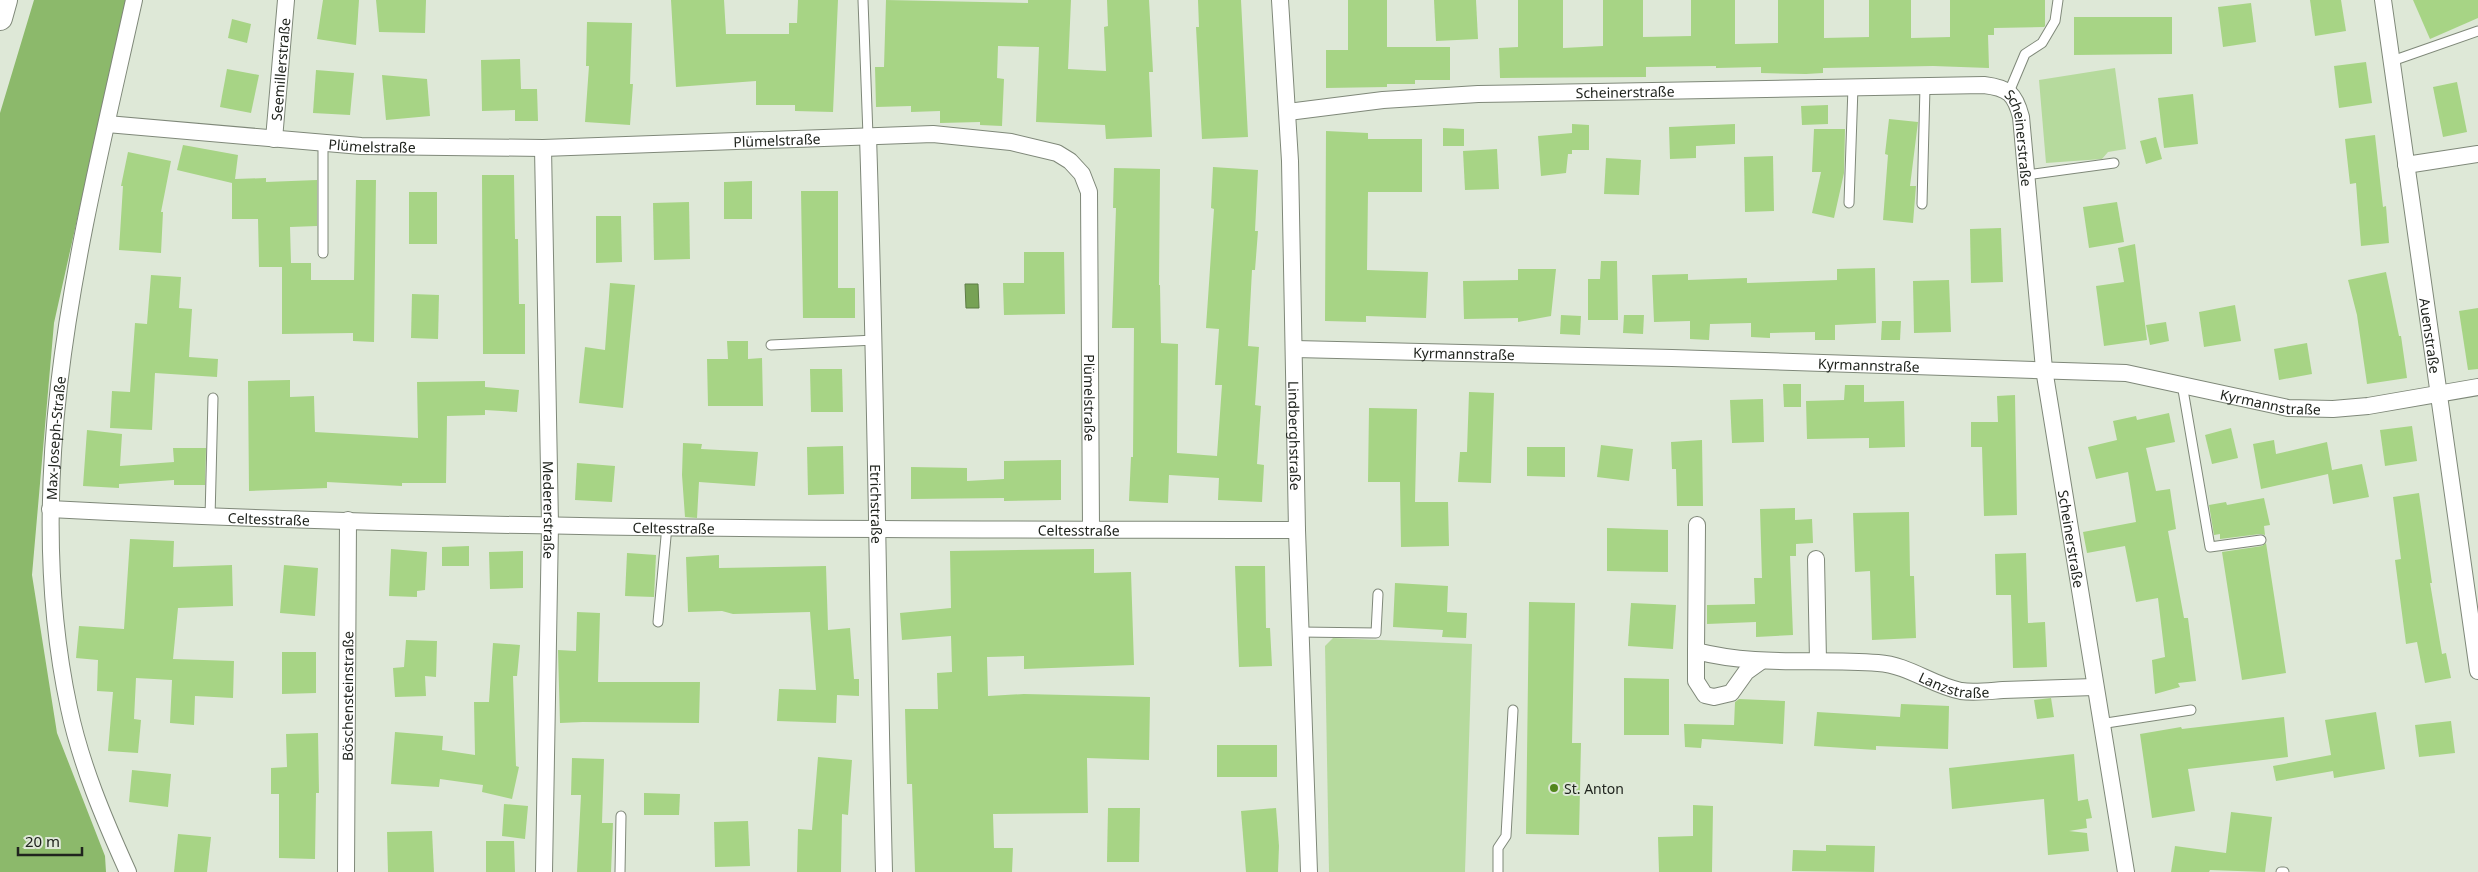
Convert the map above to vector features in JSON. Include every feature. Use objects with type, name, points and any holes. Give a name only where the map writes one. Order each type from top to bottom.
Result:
[{"type":"street","points":[[0,18],[5,0]]},
{"type":"street","name":"Max-Joseph-Straße","points":[[128,872],[106,825],[83,759],[69,708],[56,626],[50,564],[50,509],[59,383],[68,312],[134,0]]},
{"type":"street","name":"Seemillerstraße","points":[[274,139],[286,0]]},
{"type":"street","name":"Lindberghstraße","points":[[1280,0],[1288,112],[1295,349],[1297,530],[1309,872]]},
{"type":"street","name":"Auenstraße","points":[[2383,0],[2478,671]]},
{"type":"street","name":"Scheinerstraße","points":[[1288,112],[1383,100],[1478,94],[1984,85],[1998,87],[2010,92],[2017,102],[2021,117],[2044,369],[2100,724],[2126,872]]},
{"type":"street","name":"Plümelstraße","points":[[107,124],[361,146],[543,148],[933,134],[1011,142],[1057,153],[1070,161],[1082,174],[1089,192],[1091,529]]},
{"type":"street","name":"Etrichstraße","points":[[868,136],[875,340],[876,530],[884,872]]},
{"type":"street","name":"Medererstraße","points":[[543,148],[550,525],[544,872]]},
{"type":"street","points":[[2406,165],[2478,154]]},
{"type":"street","name":"Kyrmannstraße","points":[[1295,349],[2044,369],[2126,373],[2182,384],[2248,401],[2288,408],[2333,410],[2368,406],[2478,387]]},
{"type":"street","name":"Celtesstraße","points":[[50,509],[210,518],[550,525],[876,530],[1297,530]]},
{"type":"street","name":"Böschensteinstraße","points":[[346,872],[348,520]]},
{"type":"street","points":[[1697,525],[1696,680],[1705,696],[1714,698],[1731,693],[1746,672],[1760,662]]},
{"type":"street","points":[[1816,559],[1818,661]]},
{"type":"street","name":"Lanzstraße","points":[[1696,651],[1726,658],[1760,662],[1818,661],[1891,664],[1904,667],[1942,686],[1964,691],[2094,687]]},
{"type":"lane","points":[[863,0],[868,136]]},
{"type":"lane","points":[[2010,92],[2025,54],[2042,43],[2054,21],[2058,0]]},
{"type":"lane","points":[[2392,61],[2478,31]]},
{"type":"lane","points":[[1848,203],[1853,86]]},
{"type":"lane","points":[[1922,204],[1925,87]]},
{"type":"lane","points":[[323,143],[323,253]]},
{"type":"lane","points":[[2026,175],[2114,163]]},
{"type":"lane","points":[[771,345],[875,340]]},
{"type":"lane","points":[[2182,384],[2210,547],[2262,540]]},
{"type":"lane","points":[[210,518],[213,398]]},
{"type":"lane","points":[[658,622],[667,526]]},
{"type":"lane","points":[[1300,632],[1376,633],[1378,594]]},
{"type":"lane","points":[[1498,872],[1498,848],[1506,836],[1513,710]]},
{"type":"lane","points":[[2100,724],[2190,710]]},
{"type":"lane","points":[[620,872],[621,816]]},
{"type":"shaded area","points":[[34,0],[126,0],[54,323],[32,575],[57,733],[105,856],[106,872],[0,872],[0,113]]},
{"type":"shaded area","points":[[2115,68],[2126,149],[2108,152],[2102,159],[2046,163],[2039,80]]},
{"type":"shaded area","points":[[965,284],[978,284],[979,308],[966,308]]},
{"type":"shaded area","points":[[1333,638],[1472,644],[1465,872],[1329,872],[1325,646]]},
{"type":"building","points":[[323,0],[359,0],[356,45],[317,39]]},
{"type":"building","points":[[376,0],[426,0],[425,33],[379,32]]},
{"type":"building","points":[[671,0],[724,0],[726,34],[789,34],[789,23],[797,23],[798,0],[838,0],[833,112],[795,111],[795,105],[756,105],[756,81],[676,87]]},
{"type":"building","points":[[886,0],[1028,3],[1028,0],[1071,0],[1068,69],[1106,71],[1104,27],[1108,26],[1107,0],[1149,0],[1153,72],[1149,72],[1152,137],[1106,139],[1105,125],[1036,122],[1039,47],[998,46],[997,78],[1004,79],[1002,126],[980,125],[980,122],[940,123],[940,111],[911,112],[911,106],[876,107],[875,67],[884,67]]},
{"type":"building","points":[[1198,0],[1241,0],[1248,137],[1202,139],[1196,27],[1199,27]]},
{"type":"building","points":[[1348,0],[1387,0],[1387,47],[1450,47],[1450,80],[1415,80],[1415,84],[1387,84],[1387,87],[1326,88],[1326,50],[1348,50]]},
{"type":"building","points":[[1434,0],[1476,0],[1478,39],[1436,41]]},
{"type":"building","points":[[1518,0],[1563,0],[1563,48],[1603,46],[1603,0],[1643,0],[1643,37],[1691,36],[1691,0],[1735,0],[1735,44],[1778,43],[1778,0],[1824,0],[1824,38],[1869,37],[1869,0],[1911,0],[1911,38],[1950,37],[1950,0],[2045,0],[2045,26],[1994,28],[1994,35],[1988,35],[1989,68],[1933,66],[1823,68],[1823,73],[1806,74],[1761,73],[1761,67],[1646,67],[1646,77],[1500,78],[1499,48],[1518,47]]},
{"type":"building","points":[[2310,0],[2341,0],[2346,31],[2315,36]]},
{"type":"building","points":[[2413,0],[2478,0],[2478,18],[2430,39]]},
{"type":"building","points":[[2251,3],[2256,42],[2223,47],[2218,7]]},
{"type":"building","points":[[2074,17],[2172,17],[2172,54],[2074,55]]},
{"type":"building","points":[[232,19],[251,24],[247,43],[228,38]]},
{"type":"building","points":[[587,22],[632,23],[630,84],[633,84],[630,125],[585,122],[589,66],[586,66]]},
{"type":"building","points":[[520,59],[521,89],[537,89],[538,121],[515,121],[515,110],[482,111],[481,60]]},
{"type":"building","points":[[2366,62],[2372,103],[2339,108],[2334,66]]},
{"type":"building","points":[[227,69],[259,75],[251,113],[220,107]]},
{"type":"building","points":[[316,70],[354,73],[350,115],[313,113]]},
{"type":"building","points":[[382,75],[427,79],[430,116],[386,120]]},
{"type":"building","points":[[2457,82],[2467,132],[2443,137],[2433,87]]},
{"type":"building","points":[[2193,94],[2198,144],[2164,148],[2158,98]]},
{"type":"building","points":[[1828,105],[1828,124],[1802,125],[1801,106]]},
{"type":"building","points":[[1889,119],[1918,122],[1910,186],[1916,186],[1913,223],[1883,220],[1888,155],[1885,154]]},
{"type":"building","points":[[1572,124],[1589,125],[1589,150],[1572,150],[1572,154],[1568,154],[1566,173],[1541,176],[1538,136],[1572,133]]},
{"type":"building","points":[[1735,124],[1735,144],[1696,146],[1696,158],[1670,159],[1669,127]]},
{"type":"building","points":[[1443,128],[1464,129],[1464,146],[1443,146]]},
{"type":"building","points":[[1814,129],[1845,129],[1844,173],[1834,218],[1812,213],[1821,172],[1812,172]]},
{"type":"building","points":[[1326,131],[1368,133],[1368,139],[1422,139],[1422,192],[1368,192],[1367,270],[1428,272],[1426,318],[1366,316],[1366,322],[1325,321]]},
{"type":"building","points":[[2375,135],[2383,207],[2386,206],[2389,243],[2361,246],[2356,183],[2350,184],[2345,139]]},
{"type":"building","points":[[2156,137],[2162,159],[2146,164],[2140,141]]},
{"type":"building","points":[[183,145],[238,155],[235,179],[266,178],[266,182],[317,180],[317,226],[290,227],[291,263],[311,263],[311,280],[354,280],[356,180],[376,180],[374,342],[353,341],[353,333],[282,334],[282,267],[259,267],[258,219],[232,219],[232,183],[177,170]]},
{"type":"building","points":[[1497,149],[1499,189],[1465,190],[1463,151]]},
{"type":"building","points":[[128,152],[171,161],[161,212],[163,212],[161,253],[119,250],[123,186],[121,186]]},
{"type":"building","points":[[1773,156],[1774,211],[1745,212],[1744,157]]},
{"type":"building","points":[[1606,158],[1641,160],[1639,195],[1604,194]]},
{"type":"building","points":[[1213,167],[1258,170],[1255,231],[1258,231],[1255,270],[1252,270],[1248,346],[1259,347],[1255,405],[1261,406],[1257,464],[1264,465],[1262,502],[1218,500],[1219,478],[1169,475],[1168,503],[1129,501],[1131,457],[1133,457],[1134,328],[1112,328],[1116,208],[1113,208],[1114,168],[1160,169],[1159,285],[1161,343],[1178,344],[1177,453],[1217,456],[1222,385],[1215,385],[1219,329],[1206,328],[1214,209],[1211,208]]},
{"type":"building","points":[[482,175],[514,175],[515,239],[518,239],[519,304],[525,304],[525,354],[483,354]]},
{"type":"building","points":[[752,181],[752,219],[724,219],[724,182]]},
{"type":"building","points":[[801,191],[838,191],[838,288],[855,288],[855,318],[803,318]]},
{"type":"building","points":[[409,192],[437,192],[437,244],[409,244]]},
{"type":"building","points":[[689,202],[690,259],[654,260],[653,203]]},
{"type":"building","points":[[2117,202],[2124,242],[2089,248],[2083,207]]},
{"type":"building","points":[[596,216],[621,216],[622,262],[596,263]]},
{"type":"building","points":[[2001,228],[2003,282],[1971,283],[1970,229]]},
{"type":"building","points":[[2135,244],[2147,340],[2104,346],[2096,286],[2124,282],[2118,248]]},
{"type":"building","points":[[1024,252],[1064,252],[1065,314],[1004,315],[1003,283],[1024,283]]},
{"type":"building","points":[[1601,261],[1617,261],[1618,320],[1588,320],[1588,279],[1600,279]]},
{"type":"building","points":[[1875,268],[1876,323],[1835,325],[1835,340],[1815,340],[1815,332],[1770,333],[1770,338],[1751,337],[1751,323],[1710,324],[1709,340],[1690,339],[1690,321],[1654,322],[1652,275],[1688,274],[1688,280],[1747,278],[1747,283],[1837,280],[1837,269]]},
{"type":"building","points":[[1518,269],[1556,269],[1551,316],[1518,322],[1518,318],[1464,319],[1463,281],[1518,280]]},
{"type":"building","points":[[2386,272],[2399,336],[2401,336],[2407,378],[2367,384],[2357,315],[2348,280]]},
{"type":"building","points":[[151,275],[181,277],[179,308],[192,309],[189,357],[218,359],[217,377],[155,373],[152,430],[110,428],[112,391],[130,392],[135,323],[147,324]]},
{"type":"building","points":[[1949,280],[1951,332],[1914,333],[1913,281]]},
{"type":"building","points":[[610,283],[635,285],[623,408],[579,403],[585,347],[605,350]]},
{"type":"building","points":[[412,294],[439,295],[438,339],[411,338]]},
{"type":"building","points":[[2235,305],[2241,341],[2204,347],[2199,312]]},
{"type":"building","points":[[2478,308],[2478,369],[2468,370],[2459,311]]},
{"type":"building","points":[[1561,315],[1581,316],[1580,335],[1560,334]]},
{"type":"building","points":[[1624,315],[1644,315],[1643,334],[1623,333]]},
{"type":"building","points":[[1882,321],[1901,321],[1900,340],[1881,340]]},
{"type":"building","points":[[2166,322],[2169,341],[2150,345],[2146,325]]},
{"type":"building","points":[[727,341],[748,341],[748,359],[762,358],[763,406],[708,406],[707,359],[728,359]]},
{"type":"building","points":[[2307,343],[2312,374],[2279,380],[2274,349]]},
{"type":"building","points":[[810,369],[842,369],[843,412],[811,412]]},
{"type":"building","points":[[290,380],[290,397],[314,396],[315,432],[418,438],[417,382],[485,381],[485,387],[519,390],[517,412],[485,410],[485,415],[447,416],[446,483],[402,483],[402,486],[327,482],[327,488],[249,491],[248,381]]},
{"type":"building","points":[[1783,384],[1801,384],[1801,407],[1784,407]]},
{"type":"building","points":[[1845,385],[1864,385],[1864,402],[1904,401],[1905,447],[1869,448],[1869,438],[1807,439],[1806,401],[1844,400]]},
{"type":"building","points":[[1469,392],[1494,393],[1491,483],[1458,482],[1460,452],[1467,452]]},
{"type":"building","points":[[2015,395],[2017,515],[1984,516],[1982,447],[1971,447],[1971,422],[1998,422],[1997,396]]},
{"type":"building","points":[[1763,399],[1764,442],[1732,443],[1730,400]]},
{"type":"building","points":[[1369,408],[1417,409],[1415,502],[1448,502],[1449,546],[1401,547],[1400,482],[1368,482]]},
{"type":"building","points":[[2169,413],[2175,442],[2146,448],[2156,491],[2170,489],[2176,529],[2168,531],[2184,618],[2188,618],[2196,681],[2178,683],[2180,687],[2155,694],[2152,660],[2165,657],[2158,598],[2136,602],[2125,546],[2087,553],[2083,532],[2136,522],[2128,472],[2096,479],[2088,447],[2117,440],[2113,421],[2136,416],[2137,420]]},
{"type":"building","points":[[2412,426],[2417,461],[2385,466],[2380,430]]},
{"type":"building","points":[[2231,428],[2238,458],[2212,464],[2205,435]]},
{"type":"building","points":[[87,430],[122,434],[120,466],[174,462],[173,448],[206,448],[205,485],[174,485],[174,480],[119,484],[119,488],[83,486]]},
{"type":"building","points":[[1702,440],[1703,506],[1677,506],[1676,469],[1672,469],[1671,442]]},
{"type":"building","points":[[2274,440],[2276,454],[2327,442],[2332,470],[2362,464],[2369,497],[2333,504],[2328,474],[2261,489],[2253,444]]},
{"type":"building","points":[[683,443],[702,444],[701,449],[758,452],[755,486],[699,482],[697,518],[685,517],[682,475]]},
{"type":"building","points":[[1601,445],[1633,449],[1629,481],[1597,477]]},
{"type":"building","points":[[843,446],[844,494],[808,495],[807,447]]},
{"type":"building","points":[[1527,447],[1565,447],[1565,477],[1527,476]]},
{"type":"building","points":[[1061,460],[1061,500],[1004,501],[1004,498],[911,499],[911,467],[967,468],[967,481],[1004,479],[1004,461]]},
{"type":"building","points":[[577,463],[615,466],[612,502],[575,500]]},
{"type":"building","points":[[2419,493],[2432,583],[2430,583],[2442,654],[2446,653],[2451,678],[2425,683],[2417,642],[2406,644],[2395,560],[2401,559],[2393,497]]},
{"type":"building","points":[[2264,498],[2270,525],[2264,526],[2265,535],[2220,539],[2220,534],[2214,535],[2209,505],[2226,502],[2227,505]]},
{"type":"building","points":[[1795,508],[1795,520],[1812,519],[1813,543],[1796,544],[1796,556],[1790,556],[1793,635],[1756,637],[1756,622],[1707,624],[1707,605],[1755,604],[1754,578],[1762,578],[1760,509]]},
{"type":"building","points":[[1909,512],[1910,576],[1914,576],[1916,638],[1872,640],[1870,571],[1855,572],[1853,513]]},
{"type":"building","points":[[1607,528],[1668,530],[1668,572],[1607,571]]},
{"type":"building","points":[[130,539],[174,541],[173,567],[232,565],[233,606],[178,608],[173,659],[234,661],[233,698],[195,696],[194,725],[170,723],[172,680],[136,678],[134,719],[141,720],[138,753],[108,751],[113,692],[97,691],[98,660],[76,658],[79,626],[124,629]]},
{"type":"building","points":[[2266,543],[2286,673],[2242,680],[2222,552],[2262,546]]},
{"type":"building","points":[[469,546],[469,566],[442,566],[442,547]]},
{"type":"building","points":[[391,549],[427,552],[425,590],[417,591],[417,597],[389,596]]},
{"type":"building","points":[[1094,549],[1094,573],[1131,572],[1134,665],[1024,669],[1024,656],[987,657],[988,696],[1024,694],[1150,697],[1149,760],[1087,758],[1088,813],[993,814],[994,848],[1013,848],[1012,872],[915,872],[912,784],[907,784],[905,709],[938,709],[937,673],[952,672],[951,636],[902,640],[900,613],[951,608],[950,551]]},
{"type":"building","points":[[523,551],[523,588],[490,589],[489,552]]},
{"type":"building","points":[[627,553],[656,555],[654,597],[625,596]]},
{"type":"building","points":[[2026,553],[2028,623],[2045,622],[2047,667],[2013,668],[2011,595],[1996,595],[1995,554]]},
{"type":"building","points":[[719,555],[719,568],[826,566],[828,630],[850,628],[854,679],[859,679],[859,696],[837,695],[836,723],[777,721],[779,689],[816,690],[810,612],[733,614],[722,611],[688,612],[686,557]]},
{"type":"building","points":[[284,565],[318,568],[315,616],[280,613]]},
{"type":"building","points":[[1235,566],[1265,566],[1266,628],[1270,628],[1272,666],[1239,667]]},
{"type":"building","points":[[1395,583],[1448,586],[1447,612],[1467,613],[1466,638],[1442,637],[1443,630],[1393,627]]},
{"type":"building","points":[[1529,602],[1575,603],[1572,743],[1581,743],[1579,835],[1526,834]]},
{"type":"building","points":[[1631,603],[1676,605],[1673,649],[1628,646]]},
{"type":"building","points":[[577,612],[600,613],[598,682],[700,682],[699,723],[560,723],[558,650],[576,651]]},
{"type":"building","points":[[406,640],[437,641],[436,677],[425,676],[426,696],[395,697],[393,668],[404,667]]},
{"type":"building","points":[[493,643],[520,645],[517,676],[513,676],[516,766],[519,767],[512,799],[482,792],[483,785],[440,779],[439,787],[391,784],[395,732],[443,736],[442,750],[475,755],[474,702],[489,702]]},
{"type":"building","points":[[282,652],[316,652],[316,693],[282,694]]},
{"type":"building","points":[[1624,678],[1669,679],[1669,735],[1624,735]]},
{"type":"building","points":[[2051,698],[2054,717],[2037,719],[2034,700]]},
{"type":"building","points":[[1739,699],[1785,701],[1783,744],[1702,739],[1701,748],[1685,747],[1684,724],[1734,725],[1735,702]]},
{"type":"building","points":[[1901,704],[1949,706],[1948,749],[1876,746],[1876,750],[1814,746],[1817,712],[1900,717]]},
{"type":"building","points":[[2376,712],[2385,769],[2334,778],[2333,771],[2276,781],[2273,766],[2331,755],[2325,720]]},
{"type":"building","points":[[2284,717],[2288,757],[2188,769],[2195,811],[2152,818],[2140,734],[2181,727],[2182,729]]},
{"type":"building","points":[[2451,721],[2455,753],[2419,757],[2415,725]]},
{"type":"building","points":[[318,733],[319,793],[316,793],[315,859],[279,858],[279,794],[271,794],[271,768],[287,767],[286,734]]},
{"type":"building","points":[[1217,745],[1277,745],[1277,777],[1217,777]]},
{"type":"building","points":[[2074,754],[2078,801],[2088,799],[2092,818],[2086,819],[2087,828],[2069,831],[2087,833],[2089,851],[2048,855],[2044,799],[1952,809],[1949,768]]},
{"type":"building","points":[[818,757],[852,760],[848,815],[842,814],[841,872],[797,872],[798,829],[812,830]]},
{"type":"building","points":[[572,758],[604,759],[602,823],[613,823],[611,872],[577,872],[581,795],[571,795]]},
{"type":"building","points":[[132,770],[171,774],[168,807],[129,802]]},
{"type":"building","points":[[644,793],[680,794],[679,815],[644,815]]},
{"type":"building","points":[[504,804],[528,806],[525,839],[502,836]]},
{"type":"building","points":[[1693,805],[1713,806],[1712,872],[1659,872],[1658,837],[1693,836]]},
{"type":"building","points":[[1108,808],[1140,808],[1139,862],[1107,862]]},
{"type":"building","points":[[1276,808],[1279,846],[1278,872],[1246,872],[1241,811]]},
{"type":"building","points":[[2231,812],[2272,817],[2265,872],[2210,870],[2209,872],[2171,872],[2175,846],[2226,853]]},
{"type":"building","points":[[748,821],[750,866],[715,867],[714,822]]},
{"type":"building","points":[[432,831],[434,872],[388,872],[387,832]]},
{"type":"building","points":[[178,834],[211,837],[207,872],[174,872]]},
{"type":"building","points":[[486,841],[514,841],[515,872],[486,872]]},
{"type":"building","points":[[1826,845],[1875,846],[1874,872],[1792,871],[1793,850],[1826,851]]},
{"type":"place","name":"St. Anton","points":[[1554,788]]}]
